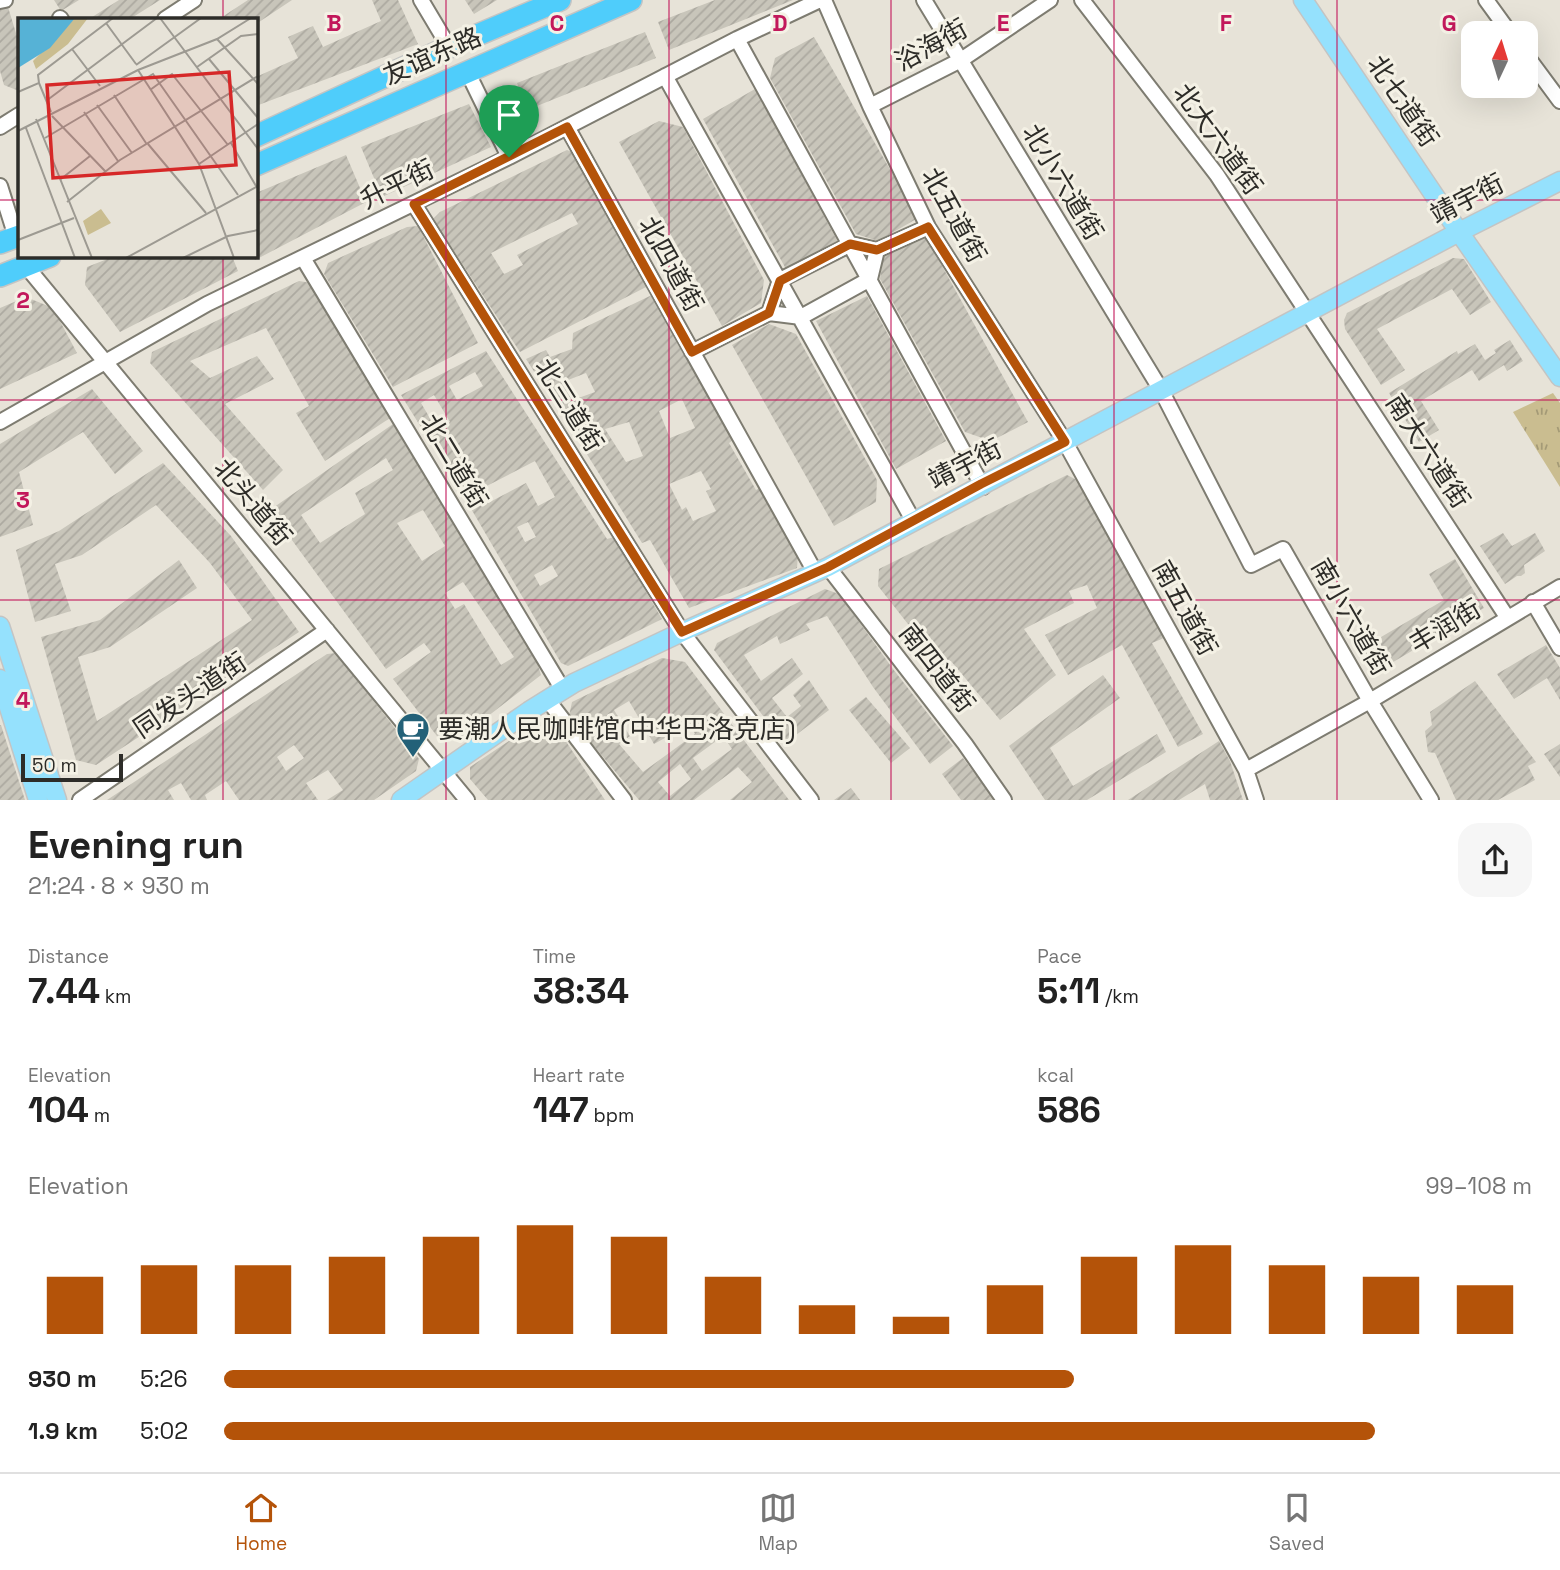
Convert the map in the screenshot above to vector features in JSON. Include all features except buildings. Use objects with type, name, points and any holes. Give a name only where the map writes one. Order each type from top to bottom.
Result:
[{"type":"highway","name":"友谊东路","points":[[257,136],[449,47],[560,0]]},
{"type":"highway","name":"友谊东路","points":[[257,165],[631,0]]},
{"type":"highway","points":[[0,276],[48,257]]},
{"type":"main road","name":"北七道街","points":[[1303,0],[1560,377]]},
{"type":"main road","name":"靖宇街","points":[[401,800],[574,683],[821,570],[1560,181]]},
{"type":"main road","points":[[0,626],[57,800]]},
{"type":"main road","points":[[1,684],[38,800]]},
{"type":"street","name":"升平街","points":[[0,422],[207,304],[509,157],[737,39],[822,0]]},
{"type":"street","name":"北五道街","points":[[822,0],[928,227],[1065,442]]},
{"type":"street","name":"北小六道街","points":[[924,0],[1161,390]]},
{"type":"street","name":"浴海街","points":[[870,106],[961,60],[1050,0]]},
{"type":"street","name":"北大六道街","points":[[1082,0],[1217,175],[1308,312]]},
{"type":"street","points":[[1486,0],[1501,21]]},
{"type":"street","points":[[425,1],[449,47]]},
{"type":"street","points":[[166,18],[188,9]]},
{"type":"street","points":[[737,39],[982,486]]},
{"type":"street","points":[[467,71],[509,157]]},
{"type":"street","points":[[1538,71],[1560,100]]},
{"type":"street","points":[[665,76],[914,521]]},
{"type":"street","points":[[0,127],[18,116]]},
{"type":"street","name":"北四道街","points":[[567,127],[692,352],[821,570]]},
{"type":"street","points":[[0,186],[12,239]]},
{"type":"street","name":"北三道街","points":[[414,204],[682,632],[811,800]]},
{"type":"street","points":[[769,313],[780,281],[850,244],[877,250],[928,227]]},
{"type":"street","points":[[692,352],[769,313],[801,317],[870,279],[877,250]]},
{"type":"street","name":"北二道街","points":[[303,258],[563,690]]},
{"type":"street","name":"北头道街","points":[[26,266],[467,800]]},
{"type":"street","name":"南大六道街","points":[[1308,312],[1507,617]]},
{"type":"street","name":"南小六道街","points":[[1161,390],[1251,565],[1283,549],[1370,701],[1432,800]]},
{"type":"street","name":"南五道街","points":[[1065,442],[1246,770],[1256,800]]},
{"type":"street","name":"南四道街","points":[[821,570],[965,744],[1004,800]]},
{"type":"street","name":"丰润街","points":[[1246,770],[1370,701],[1560,587]]},
{"type":"street","points":[[1533,602],[1560,648]]},
{"type":"street","name":"同发头道街","points":[[80,800],[327,630]]},
{"type":"street","points":[[547,699],[624,800]]},
{"type":"green space","points":[[1553,393],[1560,403],[1560,487],[1513,412]]},
{"type":"place","name":"要潮人民咖啡馆(中华巴洛克店)","points":[[413,759]]},
{"type":"route","points":[[567,127],[692,352],[769,313],[780,281],[850,244],[877,250],[928,227],[1065,442],[828,567],[682,632],[414,204],[509,157],[567,127]]}]
